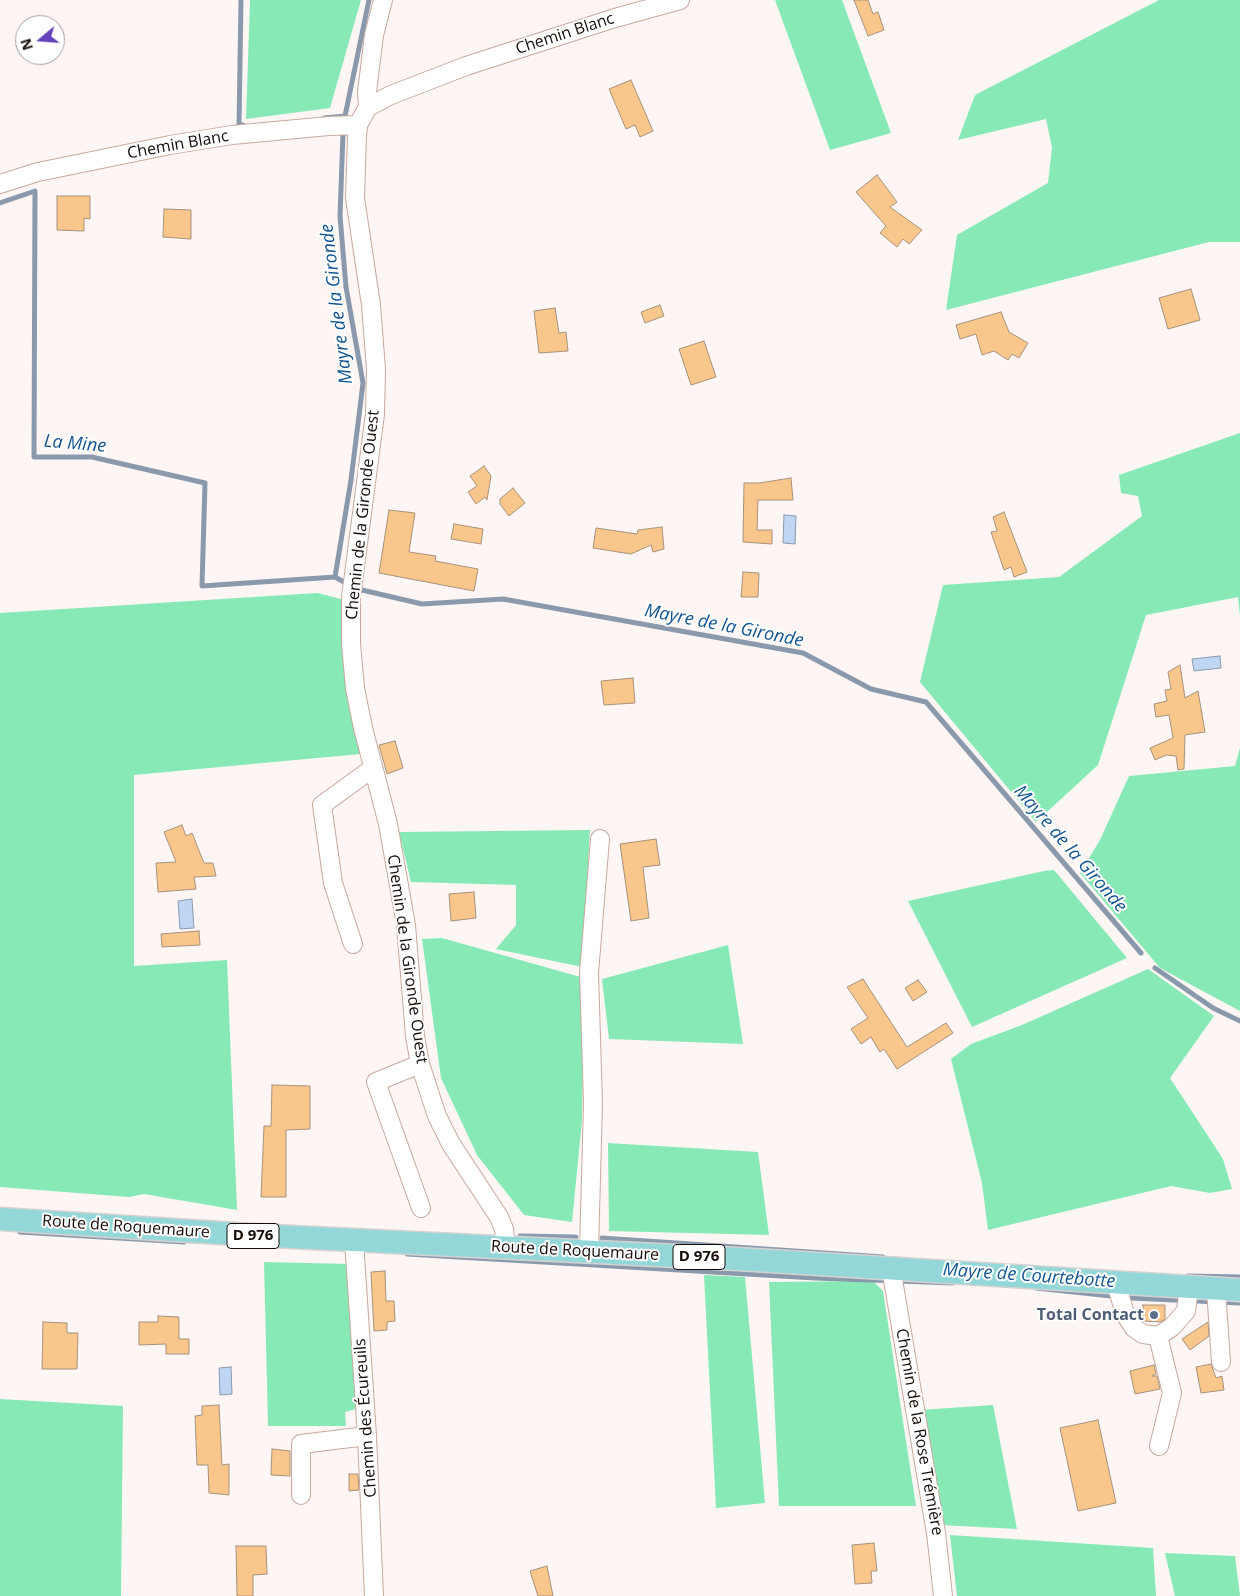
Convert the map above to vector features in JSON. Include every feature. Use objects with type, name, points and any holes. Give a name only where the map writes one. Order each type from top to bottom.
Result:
[{"type":"main road","name":"Route de Roquemaure","points":[[0,1219],[354,1241],[589,1251],[891,1268],[1240,1290]]},
{"type":"street","name":"Chemin de la Gironde Ouest","points":[[383,0],[374,35],[367,92],[368,107],[358,125],[355,198],[371,305],[376,369],[375,414],[351,597],[351,644],[355,688],[388,824],[406,925],[415,1036],[420,1064],[437,1116],[451,1144],[499,1217],[504,1229],[506,1248]]},
{"type":"street","name":"Chemin Blanc","points":[[368,107],[391,95],[466,66],[615,18],[680,0]]},
{"type":"street","name":"Chemin Blanc","points":[[0,184],[38,172],[170,145],[232,135],[358,125]]},
{"type":"street","points":[[353,944],[333,883],[322,806],[373,768]]},
{"type":"street","points":[[589,1251],[593,1103],[589,973],[600,839]]},
{"type":"street","points":[[420,1064],[376,1082],[422,1208]]},
{"type":"street","name":"Chemin des Écureuils","points":[[354,1241],[368,1436],[374,1596]]},
{"type":"street","name":"Chemin de la Rose Trémière","points":[[891,1268],[936,1533],[944,1596]]},
{"type":"street","points":[[1116,1283],[1125,1314],[1134,1328],[1143,1334],[1158,1336],[1172,1327],[1186,1311],[1189,1288]]},
{"type":"street","points":[[1216,1289],[1221,1362]]},
{"type":"street","points":[[1158,1336],[1172,1393],[1159,1446]]},
{"type":"street","points":[[301,1495],[301,1444],[368,1436]]},
{"type":"green space","points":[[250,0],[361,0],[330,108],[246,119]]},
{"type":"green space","points":[[775,0],[842,0],[891,133],[830,150]]},
{"type":"green space","points":[[1159,0],[1240,0],[1240,242],[1209,242],[946,310],[957,235],[1048,183],[1052,148],[1046,119],[958,140],[975,95]]},
{"type":"green space","points":[[1240,433],[1240,616],[1238,597],[1146,615],[1098,765],[1036,822],[920,682],[943,585],[1059,577],[1142,516],[1138,496],[1121,493],[1119,475]]},
{"type":"green space","points":[[317,593],[341,599],[345,679],[360,754],[134,775],[134,966],[227,960],[237,1210],[144,1194],[129,1197],[0,1187],[0,613]]},
{"type":"green space","points":[[1240,748],[1240,1011],[1160,968],[1080,873],[1100,840],[1129,776],[1235,766]]},
{"type":"green space","points":[[590,830],[582,967],[496,949],[516,925],[516,885],[411,882],[399,832]]},
{"type":"green space","points":[[1054,870],[1127,958],[972,1027],[908,901]]},
{"type":"green space","points":[[442,938],[584,978],[582,1121],[572,1222],[524,1215],[477,1155],[441,1078],[422,939]]},
{"type":"green space","points":[[728,945],[743,1044],[609,1039],[602,979]]},
{"type":"green space","points":[[1148,969],[1214,1016],[1170,1078],[1223,1159],[1232,1189],[1210,1193],[1171,1186],[988,1230],[982,1183],[951,1059],[971,1044],[1022,1025]]},
{"type":"green space","points":[[608,1143],[758,1152],[769,1235],[609,1231]]},
{"type":"green space","points":[[264,1262],[352,1264],[360,1376],[356,1409],[345,1412],[346,1426],[268,1426]]},
{"type":"green space","points":[[704,1275],[745,1277],[765,1503],[716,1508]]},
{"type":"green space","points":[[873,1281],[883,1291],[916,1506],[779,1506],[769,1282]]},
{"type":"green space","points":[[0,1399],[123,1406],[121,1596],[0,1596]]},
{"type":"green space","points":[[993,1405],[1017,1529],[940,1525],[920,1410]]},
{"type":"green space","points":[[950,1535],[1153,1548],[1156,1596],[957,1596]]},
{"type":"green space","points":[[1165,1553],[1235,1556],[1240,1596],[1175,1596]]},
{"type":"water","points":[[784,515],[796,516],[795,544],[783,543]]},
{"type":"water","points":[[1220,656],[1221,668],[1194,671],[1192,659]]},
{"type":"water","points":[[192,899],[194,928],[180,929],[178,901]]},
{"type":"water","points":[[231,1367],[232,1394],[220,1395],[219,1368]]},
{"type":"building","points":[[854,0],[868,0],[873,14],[878,12],[884,30],[868,36]]},
{"type":"building","points":[[631,80],[653,131],[640,137],[635,125],[626,129],[609,89]]},
{"type":"building","points":[[877,175],[897,202],[890,207],[922,230],[909,244],[903,239],[897,247],[880,233],[886,226],[856,192]]},
{"type":"building","points":[[57,196],[90,196],[90,219],[84,218],[84,231],[57,230]]},
{"type":"building","points":[[164,209],[191,210],[191,239],[163,237]]},
{"type":"building","points":[[1191,289],[1200,320],[1168,329],[1159,298]]},
{"type":"building","points":[[660,305],[664,316],[645,323],[641,312]]},
{"type":"building","points":[[555,308],[559,333],[566,332],[568,351],[539,353],[534,311]]},
{"type":"building","points":[[1001,312],[1009,332],[1028,343],[1019,358],[1012,354],[1008,360],[994,351],[982,355],[976,334],[960,339],[956,325]]},
{"type":"building","points":[[704,341],[716,377],[691,385],[679,349]]},
{"type":"building","points":[[484,466],[491,476],[487,500],[485,497],[476,504],[468,492],[477,486],[470,476]]},
{"type":"building","points":[[791,478],[793,500],[758,500],[757,530],[772,530],[772,544],[743,542],[744,483],[759,483]]},
{"type":"building","points":[[513,488],[525,503],[509,516],[500,504],[500,499]]},
{"type":"building","points":[[389,510],[415,513],[409,552],[436,556],[435,561],[478,569],[474,591],[379,573]]},
{"type":"building","points":[[1004,512],[1027,572],[1014,577],[1011,567],[1004,570],[991,532],[997,531],[993,517]]},
{"type":"building","points":[[454,524],[483,529],[481,544],[451,539]]},
{"type":"building","points":[[662,527],[664,549],[653,552],[651,545],[631,554],[593,548],[596,528],[637,534],[638,530]]},
{"type":"building","points":[[743,572],[759,573],[758,597],[741,597]]},
{"type":"building","points":[[1180,665],[1185,698],[1198,691],[1205,732],[1185,735],[1184,769],[1178,770],[1176,756],[1166,755],[1155,760],[1150,748],[1173,738],[1169,715],[1156,717],[1154,704],[1167,701],[1165,690],[1171,689],[1168,672]]},
{"type":"building","points":[[633,678],[635,703],[604,705],[601,681]]},
{"type":"building","points":[[395,741],[403,768],[387,774],[379,745]]},
{"type":"building","points":[[182,825],[186,836],[192,833],[204,863],[213,863],[216,876],[194,877],[196,889],[158,892],[156,863],[176,862],[164,832]]},
{"type":"building","points":[[656,839],[660,865],[643,867],[649,918],[631,921],[620,844]]},
{"type":"building","points":[[474,892],[476,918],[451,921],[449,894]]},
{"type":"building","points":[[199,931],[200,945],[162,947],[161,934]]},
{"type":"building","points":[[863,979],[907,1047],[946,1023],[953,1033],[897,1069],[884,1049],[880,1052],[871,1037],[861,1044],[851,1029],[868,1018],[847,987]]},
{"type":"building","points":[[918,980],[927,992],[913,1001],[905,988]]},
{"type":"building","points":[[272,1085],[310,1086],[310,1129],[286,1130],[286,1197],[261,1197],[264,1126],[271,1126]]},
{"type":"building","points":[[385,1271],[386,1301],[394,1301],[395,1321],[387,1322],[387,1330],[374,1331],[371,1272]]},
{"type":"building","points":[[1143,1305],[1165,1305],[1165,1319],[1160,1322],[1143,1321]]},
{"type":"building","points":[[158,1316],[179,1317],[179,1339],[189,1339],[189,1354],[166,1354],[166,1344],[139,1345],[139,1322],[158,1322]]},
{"type":"building","points":[[43,1322],[67,1323],[67,1333],[78,1333],[77,1369],[42,1369]]},
{"type":"building","points":[[1208,1322],[1209,1336],[1190,1350],[1182,1339]]},
{"type":"building","points":[[1211,1364],[1216,1378],[1222,1376],[1224,1390],[1201,1393],[1196,1367]]},
{"type":"building","points":[[1154,1365],[1156,1374],[1152,1376],[1157,1376],[1160,1389],[1135,1394],[1130,1371]]},
{"type":"building","points":[[219,1405],[222,1465],[229,1464],[229,1495],[209,1493],[208,1465],[197,1465],[195,1416],[202,1415],[202,1406]]},
{"type":"building","points":[[1098,1420],[1116,1503],[1078,1511],[1060,1428]]},
{"type":"building","points":[[272,1449],[290,1451],[290,1476],[271,1475]]},
{"type":"building","points":[[349,1474],[358,1474],[359,1490],[349,1491]]},
{"type":"building","points":[[874,1543],[877,1571],[871,1571],[872,1583],[855,1584],[852,1545]]},
{"type":"building","points":[[236,1546],[266,1546],[267,1574],[253,1575],[253,1596],[237,1596]]},
{"type":"building","points":[[547,1566],[553,1596],[538,1596],[530,1571]]},
{"type":"waterway","points":[[241,0],[239,126],[243,125]]},
{"type":"waterway","name":"Mayre de la Gironde","points":[[324,118],[345,116],[369,0]]},
{"type":"waterway","name":"Mayre de la Gironde","points":[[335,577],[351,480],[363,383],[346,287],[340,216],[343,133]]},
{"type":"waterway","name":"La Mine","points":[[0,203],[35,191],[34,457],[92,457],[205,483],[202,586],[335,577]]},
{"type":"waterway","name":"Mayre de la Gironde","points":[[335,577],[346,583]]},
{"type":"waterway","name":"Mayre de la Gironde","points":[[362,590],[422,604],[503,599],[803,653],[871,689],[926,702],[1141,953]]},
{"type":"waterway","name":"Mayre de la Gironde","points":[[1155,968],[1213,1008],[1240,1021]]},
{"type":"waterway","points":[[20,1232],[184,1242]]},
{"type":"waterway","points":[[520,1236],[576,1237]]},
{"type":"waterway","points":[[602,1238],[883,1257]]},
{"type":"waterway","points":[[407,1254],[815,1278],[953,1283]]},
{"type":"waterway","points":[[1188,1276],[1240,1277]]},
{"type":"waterway","name":"Mayre de Courtebotte","points":[[1036,1288],[1130,1298],[1240,1303]]},
{"type":"place","name":"Total Contact","points":[[1154,1315]]}]
